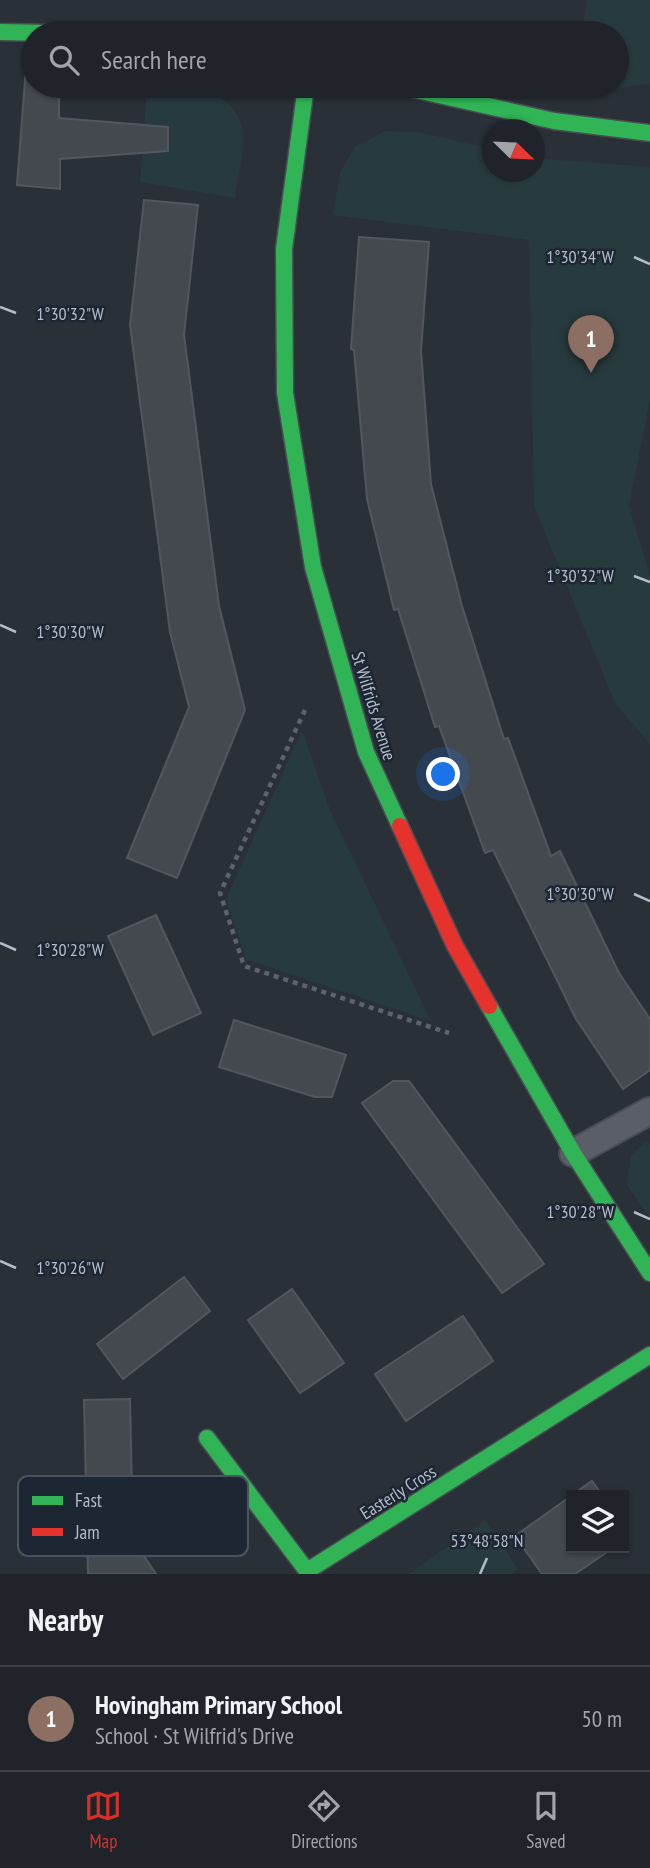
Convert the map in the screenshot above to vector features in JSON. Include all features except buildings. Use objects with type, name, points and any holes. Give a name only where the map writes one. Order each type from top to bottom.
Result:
[{"type":"street","points":[[0,32],[21,32]]},
{"type":"street","name":"St Wilfrids Avenue","points":[[304,98],[284,249],[285,393],[313,567],[366,752],[455,946],[573,1153],[650,1273]]},
{"type":"street","points":[[452,98],[554,121],[650,133]]},
{"type":"street","name":"Easterly Cross","points":[[248,1493],[307,1571],[650,1355]]},
{"type":"street","name":"Easterly Cross","points":[[207,1438],[236,1476]]},
{"type":"lane","points":[[573,1153],[650,1111]]},
{"type":"path","points":[[306,706],[220,892],[244,966],[452,1034]]},
{"type":"green space","points":[[587,0],[650,0],[650,84],[629,86],[629,21],[583,21]]},
{"type":"green space","points":[[146,98],[219,98],[237,114],[242,128],[243,145],[235,198],[140,182]]},
{"type":"green space","points":[[385,131],[418,132],[482,147],[482,182],[545,182],[545,159],[650,167],[650,400],[629,506],[650,576],[650,744],[615,703],[534,506],[529,240],[333,215],[340,172],[355,147]]},
{"type":"green space","points":[[302,730],[330,810],[431,1021],[246,959],[226,899]]},
{"type":"green space","points":[[646,1142],[650,1143],[650,1219],[627,1185],[631,1155]]},
{"type":"green space","points":[[485,1520],[518,1569],[512,1574],[409,1574]]},
{"type":"traffic: fast","points":[[0,32],[21,32]]},
{"type":"traffic: fast","points":[[304,98],[284,249],[285,393],[313,567],[366,752],[400,826]]},
{"type":"traffic: fast","points":[[452,98],[554,121],[650,133]]},
{"type":"traffic: fast","points":[[489,1006],[573,1153],[650,1273]]},
{"type":"traffic: fast","points":[[248,1493],[307,1571],[650,1355]]},
{"type":"traffic: fast","points":[[207,1438],[236,1476]]},
{"type":"traffic: jam","points":[[400,826],[455,946],[489,1006]]},
{"type":"place","name":"Hovingham Primary School","points":[[591,373]]}]
